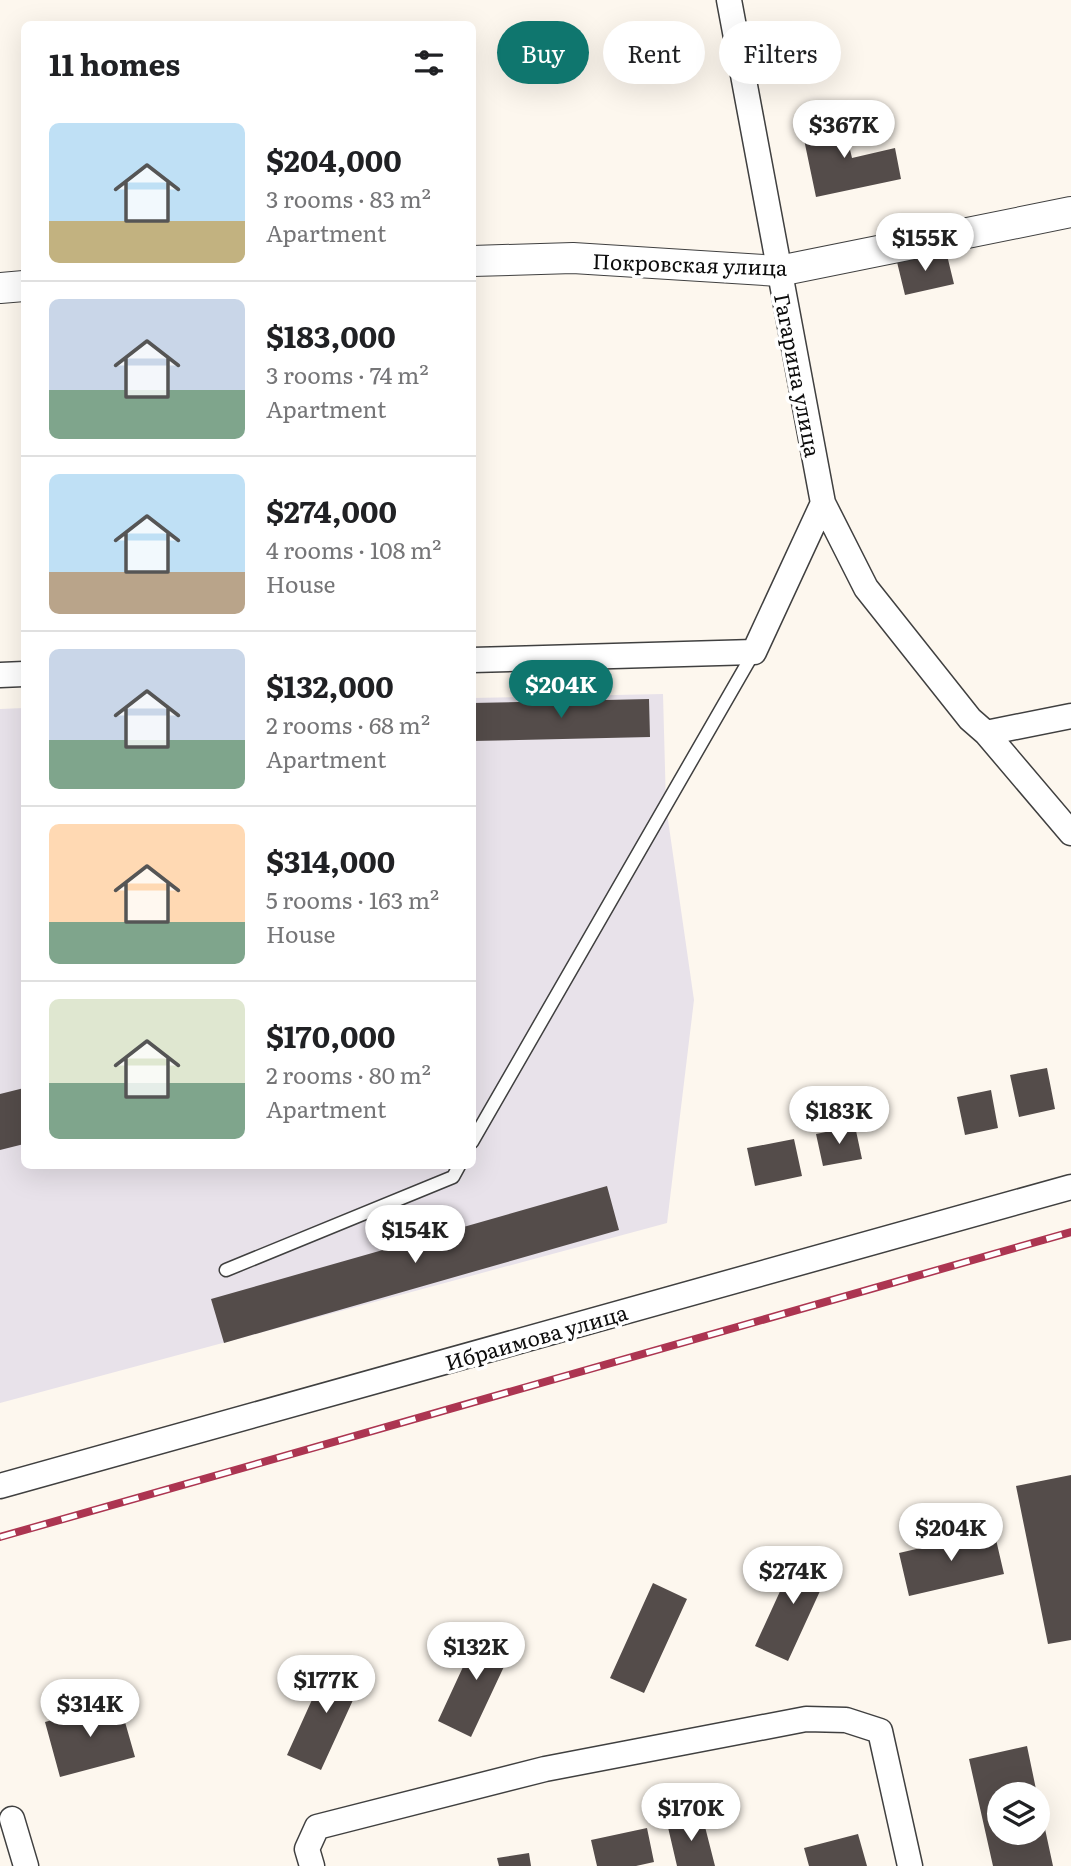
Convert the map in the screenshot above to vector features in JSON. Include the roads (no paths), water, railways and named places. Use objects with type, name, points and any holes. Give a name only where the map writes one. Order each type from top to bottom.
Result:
[{"type":"street","name":"Гагарина улица","points":[[729,0],[823,503],[866,588],[970,719],[986,733],[1071,833]]},
{"type":"street","name":"Покровская улица","points":[[476,261],[573,258],[779,271],[1071,212]]},
{"type":"street","points":[[0,288],[21,286]]},
{"type":"street","points":[[476,660],[754,652],[823,503]]},
{"type":"street","points":[[0,675],[21,674]]},
{"type":"street","points":[[986,733],[1071,716]]},
{"type":"street","name":"Ибраимова улица","points":[[0,1486],[1071,1187]]},
{"type":"street","points":[[312,1866],[307,1849],[317,1827],[545,1769],[806,1720],[846,1720],[880,1731],[910,1866]]},
{"type":"street","points":[[12,1819],[26,1866]]},
{"type":"lane","points":[[476,1135],[754,652]]},
{"type":"lane","points":[[226,1270],[453,1177],[457,1169]]},
{"type":"railway","points":[[0,1537],[1071,1232]]}]
